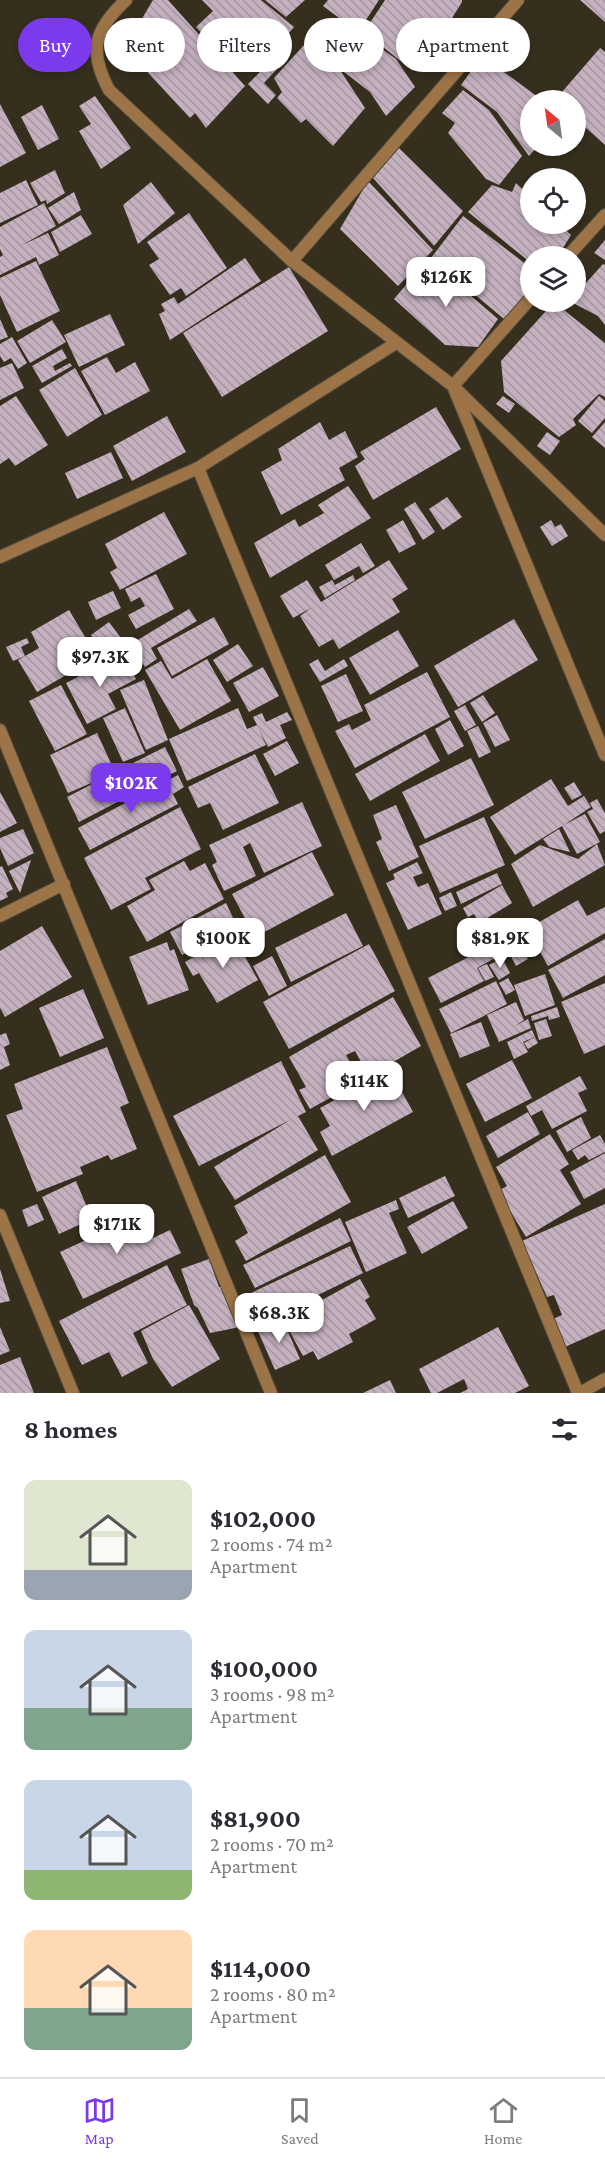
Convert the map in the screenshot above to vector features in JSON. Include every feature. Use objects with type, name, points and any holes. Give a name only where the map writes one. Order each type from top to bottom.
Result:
[{"type":"street","points":[[126,0],[108,17],[98,36],[100,74],[109,90],[292,261],[453,386],[605,535]]},
{"type":"street","points":[[292,261],[518,0]]},
{"type":"street","points":[[577,246],[605,215]]},
{"type":"street","points":[[453,386],[520,310]]},
{"type":"street","points":[[0,557],[198,468],[396,343]]},
{"type":"street","points":[[453,386],[605,754]]},
{"type":"street","points":[[198,468],[579,1393],[605,1379]]},
{"type":"street","points":[[0,730],[271,1393]]},
{"type":"street","points":[[0,916],[64,884]]},
{"type":"street","points":[[0,1215],[72,1393]]},
{"type":"building","points":[[153,0],[168,0],[184,18],[142,18]]},
{"type":"building","points":[[202,0],[261,0],[283,18],[206,18],[213,11]]},
{"type":"building","points":[[265,0],[305,0],[286,17]]},
{"type":"building","points":[[328,0],[379,0],[367,18],[339,18],[323,6]]},
{"type":"building","points":[[385,0],[462,0],[452,18],[396,18],[396,57],[384,48],[384,18],[373,18]]},
{"type":"building","points":[[580,0],[605,0],[605,22]]},
{"type":"building","points":[[185,19],[197,32],[197,72],[232,72],[245,86],[206,128],[195,113],[190,118],[147,72],[185,72]]},
{"type":"building","points":[[304,45],[304,72],[341,72],[365,108],[333,146],[306,119],[301,123],[277,98],[282,92],[274,78],[279,72],[292,72],[292,58]]},
{"type":"building","points":[[600,48],[605,52],[605,145],[586,128],[586,90],[564,90]]},
{"type":"building","points":[[384,50],[396,59],[396,72],[405,72],[415,87],[386,116],[370,92],[344,72],[384,72]]},
{"type":"building","points":[[260,72],[274,72],[264,83],[276,95],[268,104],[248,84]]},
{"type":"building","points":[[470,72],[504,72],[528,90],[520,90],[520,144],[497,112],[461,85]]},
{"type":"building","points":[[463,90],[489,110],[522,156],[499,185],[486,179],[448,133],[455,123],[442,113]]},
{"type":"building","points":[[95,96],[131,148],[101,169],[79,131],[91,124],[79,106]]},
{"type":"building","points":[[0,104],[26,153],[0,167]]},
{"type":"building","points":[[42,105],[59,139],[38,150],[21,117]]},
{"type":"building","points":[[399,148],[463,211],[434,246],[373,178]]},
{"type":"building","points":[[55,170],[65,193],[47,204],[46,200],[41,202],[30,183]]},
{"type":"building","points":[[26,180],[38,205],[0,223],[0,193]]},
{"type":"building","points":[[368,181],[433,250],[398,286],[340,229]]},
{"type":"building","points":[[151,182],[175,213],[138,244],[123,205]]},
{"type":"building","points":[[516,183],[520,187],[520,234],[570,234],[564,246],[520,246],[520,254],[468,212],[492,185],[512,192]]},
{"type":"building","points":[[74,192],[81,210],[59,224],[48,208]]},
{"type":"building","points":[[44,203],[56,226],[22,245],[48,233],[59,255],[39,265],[36,257],[0,275],[0,257],[3,255],[0,249],[0,227]]},
{"type":"building","points":[[189,213],[227,268],[186,296],[181,288],[170,295],[149,265],[159,259],[147,242]]},
{"type":"building","points":[[81,215],[92,234],[60,252],[51,232]]},
{"type":"building","points":[[463,216],[520,260],[520,301],[504,319],[431,258]]},
{"type":"building","points":[[605,240],[605,260],[594,253]]},
{"type":"building","points":[[245,258],[261,281],[170,340],[159,314],[165,311],[161,304],[174,297],[178,304]]},
{"type":"building","points":[[428,259],[498,319],[478,347],[445,345],[394,299]]},
{"type":"building","points":[[36,261],[60,311],[17,332],[0,295],[0,278]]},
{"type":"building","points":[[603,264],[605,265],[605,325],[598,316],[586,310],[586,283]]},
{"type":"building","points":[[289,267],[328,331],[222,397],[183,333]]},
{"type":"building","points":[[545,312],[566,312],[605,343],[605,397],[599,394],[573,419],[576,425],[559,437],[504,392],[501,361]]},
{"type":"building","points":[[110,314],[125,345],[79,367],[64,335]]},
{"type":"building","points":[[0,319],[8,337],[0,340]]},
{"type":"building","points":[[52,320],[66,342],[30,363],[17,341]]},
{"type":"building","points":[[12,337],[27,363],[18,369],[11,358],[4,362],[0,356],[0,344]]},
{"type":"building","points":[[62,349],[67,358],[53,366],[55,371],[70,363],[72,366],[42,383],[32,366]]},
{"type":"building","points":[[107,357],[116,373],[135,362],[150,391],[105,415],[81,371]]},
{"type":"building","points":[[12,363],[24,388],[0,400],[0,368]]},
{"type":"building","points":[[75,368],[102,415],[67,437],[39,390]]},
{"type":"building","points":[[16,396],[48,445],[15,466],[9,458],[0,464],[0,406]]},
{"type":"building","points":[[503,396],[515,404],[509,413],[496,404]]},
{"type":"building","points":[[599,396],[605,401],[605,418],[592,433],[578,421]]},
{"type":"building","points":[[436,407],[461,449],[373,500],[355,466],[365,459],[360,452]]},
{"type":"building","points":[[167,416],[186,452],[132,481],[113,446]]},
{"type":"building","points":[[320,422],[329,440],[345,431],[358,457],[339,468],[345,480],[281,515],[261,472],[282,460],[278,449]]},
{"type":"building","points":[[605,422],[605,448],[592,437]]},
{"type":"building","points":[[547,432],[560,441],[550,455],[537,446]]},
{"type":"building","points":[[111,452],[123,478],[77,499],[65,473]]},
{"type":"building","points":[[348,486],[371,518],[270,578],[254,543],[295,519],[299,527],[324,513],[318,505]]},
{"type":"building","points":[[447,497],[462,517],[443,530],[429,509]]},
{"type":"building","points":[[415,502],[435,532],[423,540],[404,509]]},
{"type":"building","points":[[164,512],[187,554],[120,590],[110,572],[117,568],[105,544]]},
{"type":"building","points":[[403,520],[416,544],[399,553],[386,530]]},
{"type":"building","points":[[551,520],[555,527],[561,524],[568,536],[552,546],[540,527]]},
{"type":"building","points":[[361,543],[375,566],[363,573],[359,566],[334,580],[325,565]]},
{"type":"building","points":[[389,560],[408,589],[392,599],[400,612],[339,649],[333,639],[319,647],[300,616],[311,608],[293,618],[280,596],[307,580],[321,602]]},
{"type":"building","points":[[156,574],[174,609],[136,629],[128,615],[145,606],[140,597],[131,602],[125,589]]},
{"type":"building","points":[[353,575],[355,580],[325,598],[319,587],[332,580],[335,585]]},
{"type":"building","points":[[113,591],[121,608],[96,620],[88,602]]},
{"type":"building","points":[[189,609],[197,621],[151,648],[157,659],[145,667],[131,644]]},
{"type":"building","points":[[69,610],[97,657],[37,692],[18,660],[39,648],[31,632]]},
{"type":"building","points":[[214,617],[229,644],[172,676],[157,648]]},
{"type":"building","points":[[514,619],[538,660],[458,707],[434,666]]},
{"type":"building","points":[[109,622],[127,646],[109,659],[91,635]]},
{"type":"building","points":[[398,630],[419,666],[370,695],[349,658]]},
{"type":"building","points":[[27,638],[29,643],[21,647],[25,656],[13,661],[6,647]]},
{"type":"building","points":[[238,644],[253,666],[227,682],[213,660]]},
{"type":"building","points":[[123,654],[136,679],[108,694],[116,709],[87,724],[66,683]]},
{"type":"building","points":[[207,659],[231,701],[180,730],[145,670],[161,661],[172,679]]},
{"type":"building","points":[[318,659],[325,671],[344,659],[348,666],[320,682],[309,664]]},
{"type":"building","points":[[263,667],[279,696],[249,712],[233,683]]},
{"type":"building","points":[[427,672],[450,717],[355,768],[335,731],[349,724],[352,730],[371,720],[364,705]]},
{"type":"building","points":[[346,674],[363,711],[338,722],[321,686]]},
{"type":"building","points":[[144,680],[168,740],[146,750],[120,690]]},
{"type":"building","points":[[61,685],[87,734],[55,751],[29,701]]},
{"type":"building","points":[[483,695],[495,713],[482,722],[470,703]]},
{"type":"building","points":[[465,705],[476,725],[465,731],[454,711]]},
{"type":"building","points":[[125,708],[145,753],[123,762],[103,718]]},
{"type":"building","points":[[238,708],[247,729],[257,725],[253,717],[262,713],[266,722],[287,712],[292,720],[280,725],[286,738],[268,747],[259,729],[266,745],[187,781],[169,739]]},
{"type":"building","points":[[497,715],[510,740],[495,747],[483,723]]},
{"type":"building","points":[[450,720],[464,746],[448,755],[435,729]]},
{"type":"building","points":[[478,726],[491,752],[479,758],[467,731]]},
{"type":"building","points":[[97,733],[115,772],[165,747],[177,771],[79,822],[67,797],[110,775],[68,793],[50,755]]},
{"type":"building","points":[[425,734],[440,761],[370,801],[355,774]]},
{"type":"building","points":[[287,741],[299,763],[275,776],[263,754]]},
{"type":"building","points":[[255,754],[279,803],[223,830],[210,803],[198,808],[188,787]]},
{"type":"building","points":[[471,758],[494,805],[425,839],[402,792]]},
{"type":"building","points":[[178,775],[184,787],[173,794],[178,804],[90,850],[78,828]]},
{"type":"building","points":[[551,779],[568,806],[584,796],[591,807],[564,825],[585,814],[600,842],[577,854],[562,826],[515,855],[490,817]]},
{"type":"building","points":[[574,782],[582,795],[572,800],[564,788]]},
{"type":"building","points":[[0,792],[17,823],[0,832]]},
{"type":"building","points":[[597,799],[605,813],[605,831],[600,834],[587,812],[593,809],[590,803]]},
{"type":"building","points":[[302,802],[322,846],[264,873],[250,843],[243,847],[256,876],[224,891],[212,865],[217,862],[209,845]]},
{"type":"building","points":[[396,805],[419,857],[389,871],[376,842],[382,839],[373,815]]},
{"type":"building","points":[[180,807],[201,849],[145,878],[151,889],[111,910],[84,858]]},
{"type":"building","points":[[484,817],[505,865],[440,893],[419,846]]},
{"type":"building","points":[[23,829],[34,853],[8,866],[0,848],[0,838]]},
{"type":"building","points":[[559,829],[570,852],[549,847],[543,839]]},
{"type":"building","points":[[597,844],[605,865],[533,907],[511,864],[540,845],[578,859]]},
{"type":"building","points":[[312,852],[334,895],[255,937],[232,894]]},
{"type":"building","points":[[31,860],[20,893],[9,871]]},
{"type":"building","points":[[184,861],[190,871],[205,863],[224,899],[147,942],[127,906],[155,890],[149,880]]},
{"type":"building","points":[[417,862],[423,873],[413,877],[418,887],[428,883],[442,914],[408,930],[386,883],[395,879],[393,874]]},
{"type":"building","points":[[2,866],[13,889],[6,893],[8,897],[0,901],[0,867]]},
{"type":"building","points":[[497,873],[502,884],[461,904],[456,892]]},
{"type":"building","points":[[502,885],[512,903],[479,923],[474,914],[468,917],[463,908]]},
{"type":"building","points":[[451,892],[457,906],[445,911],[439,898]]},
{"type":"building","points":[[578,900],[587,916],[605,907],[605,933],[548,966],[527,929]]},
{"type":"building","points":[[226,903],[237,926],[182,955],[170,932]]},
{"type":"building","points":[[346,913],[363,946],[291,982],[275,948]]},
{"type":"building","points":[[42,926],[72,977],[5,1017],[0,1008],[0,951]]},
{"type":"building","points":[[233,935],[258,980],[217,1003],[199,973],[193,976],[185,962]]},
{"type":"building","points":[[605,939],[605,975],[563,998],[548,970]]},
{"type":"building","points":[[167,942],[170,951],[174,949],[189,990],[148,1005],[129,957]]},
{"type":"building","points":[[369,944],[395,991],[289,1049],[263,1002]]},
{"type":"building","points":[[519,944],[528,959],[516,966],[508,951]]},
{"type":"building","points":[[492,945],[497,957],[477,968],[484,981],[441,1003],[428,978]]},
{"type":"building","points":[[272,956],[287,986],[269,996],[253,966]]},
{"type":"building","points":[[502,958],[510,973],[499,980],[489,965]]},
{"type":"building","points":[[487,964],[494,977],[485,981],[478,968]]},
{"type":"building","points":[[545,974],[555,1005],[525,1016],[514,985]]},
{"type":"building","points":[[508,978],[515,990],[506,995],[499,983]]},
{"type":"building","points":[[496,981],[507,1004],[451,1033],[439,1009]]},
{"type":"building","points":[[605,983],[605,1045],[584,1054],[561,1002]]},
{"type":"building","points":[[83,989],[104,1038],[60,1057],[39,1008]]},
{"type":"building","points":[[393,997],[421,1046],[369,1076],[355,1051],[346,1055],[361,1081],[310,1109],[299,1090],[306,1087],[289,1057]]},
{"type":"building","points":[[516,1002],[524,1020],[515,1026],[528,1019],[531,1028],[499,1042],[487,1015]]},
{"type":"building","points":[[557,1007],[560,1017],[549,1020],[548,1016],[532,1021],[531,1016]]},
{"type":"building","points":[[546,1019],[552,1036],[539,1040],[534,1023]]},
{"type":"building","points":[[481,1022],[490,1046],[460,1058],[450,1034]]},
{"type":"building","points":[[532,1030],[535,1037],[523,1042],[528,1052],[514,1059],[507,1042]]},
{"type":"building","points":[[6,1033],[10,1044],[4,1047],[10,1065],[0,1070],[0,1035]]},
{"type":"building","points":[[535,1037],[538,1043],[528,1049],[524,1043]]},
{"type":"building","points":[[107,1047],[129,1103],[120,1107],[137,1149],[111,1160],[108,1155],[80,1167],[83,1174],[37,1192],[6,1115],[23,1109],[14,1084]]},
{"type":"building","points":[[512,1060],[532,1098],[485,1122],[466,1084]]},
{"type":"building","points":[[281,1061],[306,1112],[298,1116],[318,1150],[235,1200],[214,1167],[290,1120],[199,1166],[173,1116]]},
{"type":"building","points":[[390,1070],[413,1112],[332,1156],[320,1132],[330,1126],[320,1108]]},
{"type":"building","points":[[580,1076],[587,1089],[578,1093],[587,1111],[552,1129],[542,1110],[531,1116],[526,1106]]},
{"type":"building","points":[[528,1112],[540,1134],[498,1158],[486,1136]]},
{"type":"building","points":[[581,1117],[591,1138],[567,1152],[556,1131]]},
{"type":"building","points":[[550,1134],[569,1164],[560,1170],[581,1204],[526,1237],[498,1191],[507,1186],[496,1167]]},
{"type":"building","points":[[600,1135],[605,1144],[605,1152],[589,1160],[585,1155],[578,1160],[572,1150]]},
{"type":"building","points":[[605,1153],[605,1188],[584,1199],[570,1172]]},
{"type":"building","points":[[325,1155],[351,1202],[246,1261],[235,1241],[248,1233],[234,1206]]},
{"type":"building","points":[[445,1176],[455,1196],[408,1218],[399,1198]]},
{"type":"building","points":[[76,1181],[92,1219],[59,1234],[42,1197]]},
{"type":"building","points":[[396,1200],[399,1209],[389,1213],[407,1253],[366,1272],[345,1222]]},
{"type":"building","points":[[453,1201],[468,1228],[422,1254],[407,1227]]},
{"type":"building","points":[[37,1204],[44,1220],[28,1227],[22,1210]]},
{"type":"building","points":[[605,1204],[605,1329],[565,1347],[553,1319],[562,1315],[554,1295],[547,1297],[522,1241]]},
{"type":"building","points":[[142,1214],[153,1238],[170,1230],[181,1253],[83,1299],[60,1252]]},
{"type":"building","points":[[340,1218],[351,1241],[255,1288],[243,1265]]},
{"type":"building","points":[[350,1246],[363,1273],[265,1321],[251,1293]]},
{"type":"building","points":[[209,1259],[219,1287],[225,1287],[240,1327],[210,1333],[198,1308],[194,1305],[181,1269]]},
{"type":"building","points":[[167,1265],[187,1305],[133,1333],[148,1363],[122,1377],[109,1352],[82,1365],[59,1321]]},
{"type":"building","points":[[0,1269],[10,1301],[0,1303]]},
{"type":"building","points":[[360,1279],[370,1297],[365,1300],[376,1319],[349,1334],[353,1342],[318,1360],[313,1351],[303,1356],[284,1321]]},
{"type":"building","points":[[189,1305],[220,1359],[172,1387],[153,1359],[141,1331]]},
{"type":"building","points":[[282,1318],[300,1359],[275,1370],[257,1329]]},
{"type":"building","points":[[0,1327],[10,1351],[0,1355]]},
{"type":"building","points":[[498,1327],[529,1386],[515,1393],[460,1393],[468,1389],[464,1379],[437,1393],[431,1393],[419,1369]]},
{"type":"building","points":[[20,1357],[34,1393],[0,1393],[0,1365]]},
{"type":"building","points":[[390,1380],[396,1393],[363,1393]]}]
